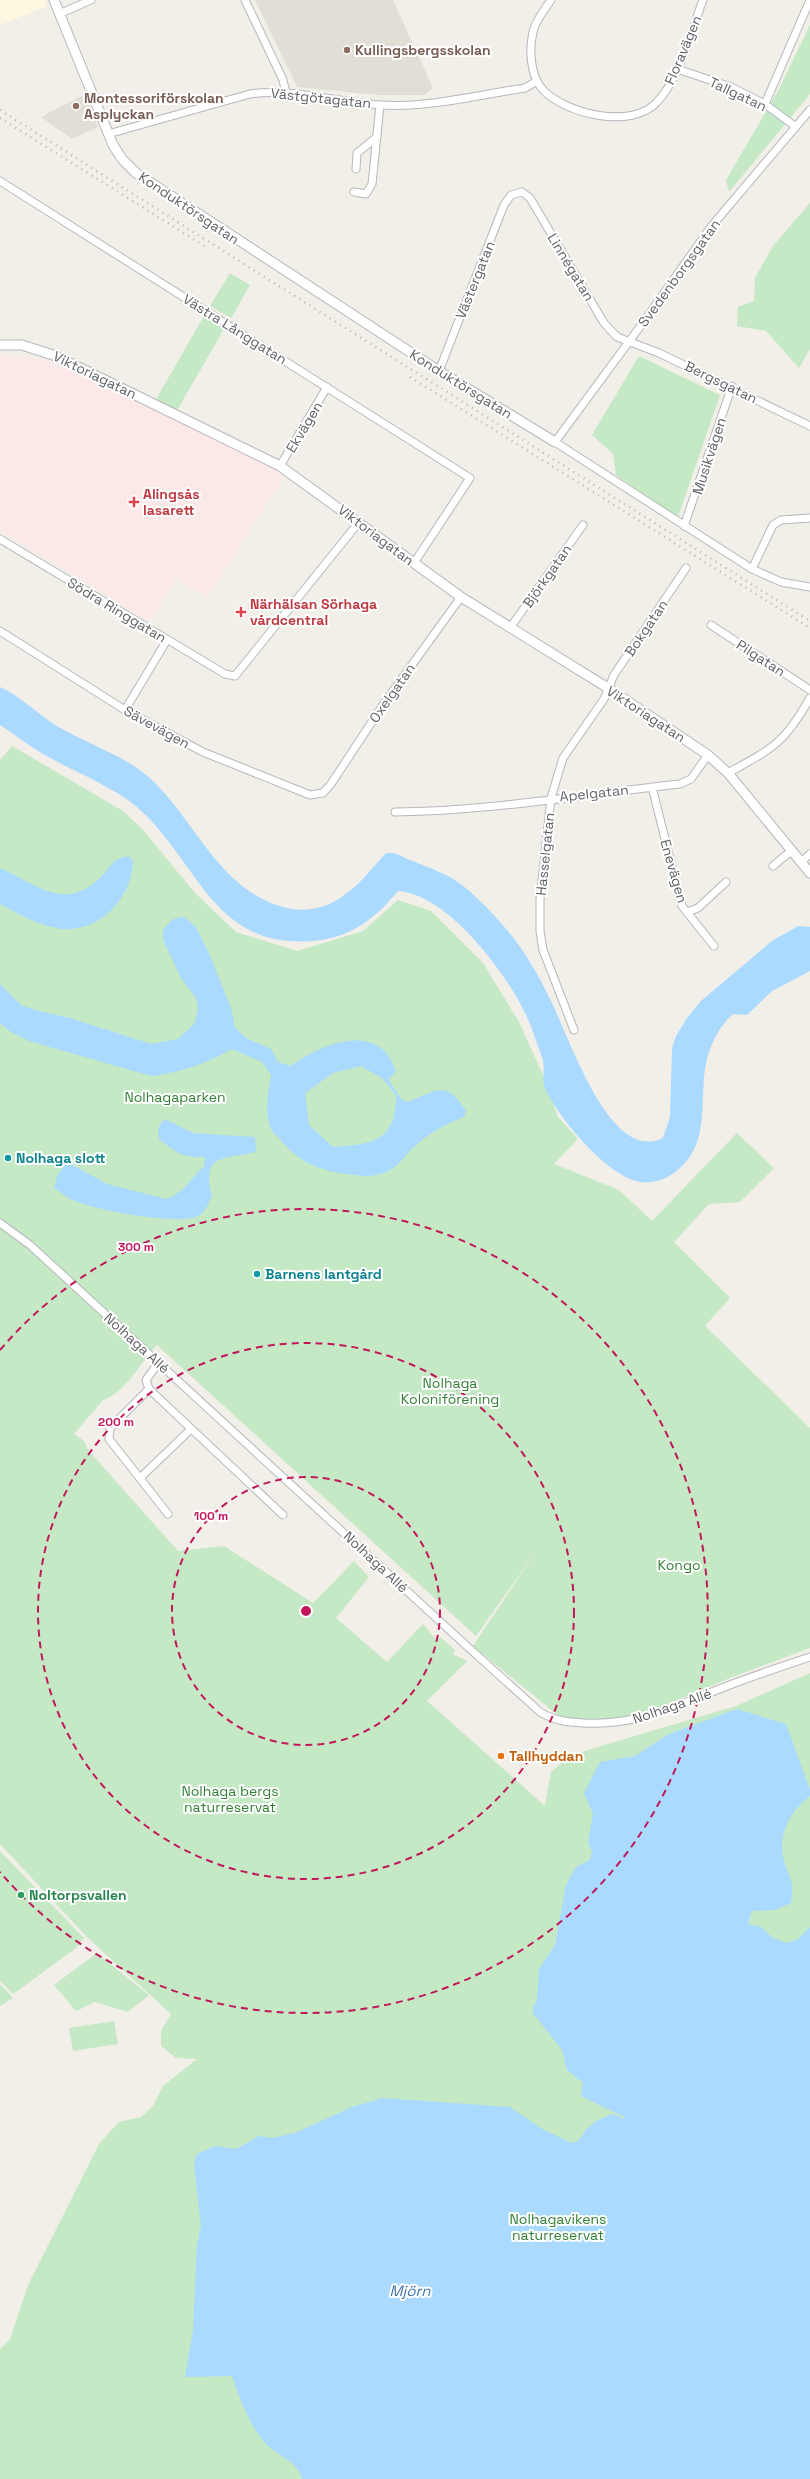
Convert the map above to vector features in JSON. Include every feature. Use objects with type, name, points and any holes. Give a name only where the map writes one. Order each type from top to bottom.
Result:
[{"type":"street","points":[[54,0],[108,134]]},
{"type":"street","points":[[59,14],[92,0]]},
{"type":"street","points":[[245,0],[284,80],[286,93]]},
{"type":"street","name":"Floravägen","points":[[551,0],[533,30],[530,44],[533,68],[537,81],[542,89],[553,98],[575,110],[600,115],[629,116],[648,110],[657,103],[677,68],[704,0]]},
{"type":"street","points":[[765,104],[810,0]]},
{"type":"street","name":"Tallgatan","points":[[677,68],[731,87],[765,104],[796,127]]},
{"type":"street","name":"Västgötagatan","points":[[108,134],[250,94],[272,91],[324,99],[380,105],[400,105],[525,88],[537,81]]},
{"type":"street","points":[[354,192],[366,194],[372,184],[380,105]]},
{"type":"street","name":"Svedenborgsgatan","points":[[555,442],[630,341],[710,228],[810,110]]},
{"type":"street","name":"Konduktörsgatan","points":[[108,134],[122,159],[157,189],[439,371],[555,442],[752,569],[781,582],[810,587]]},
{"type":"street","points":[[356,169],[357,153],[376,137]]},
{"type":"street","name":"Västra Långgatan","points":[[1,183],[470,478],[414,563]]},
{"type":"street","name":"Linnégatan","points":[[516,192],[526,193],[530,198],[604,322],[616,337],[630,341]]},
{"type":"street","name":"Västergatan","points":[[439,371],[504,205],[516,192]]},
{"type":"street","name":"Bergsgatan","points":[[630,341],[732,386],[810,426]]},
{"type":"street","name":"Viktoriagatan","points":[[0,345],[22,345],[56,356],[280,466],[461,597],[608,688],[708,754],[728,773],[810,873]]},
{"type":"street","name":"Musikvägen","points":[[684,526],[732,386]]},
{"type":"street","name":"Ekvägen","points":[[280,466],[327,388]]},
{"type":"street","points":[[752,569],[773,525],[781,520],[810,518]]},
{"type":"street","name":"Södra Ringgatan","points":[[0,539],[225,674],[235,676],[359,522]]},
{"type":"street","name":"Björkgatan","points":[[510,628],[583,525]]},
{"type":"street","name":"Bokgatan","points":[[608,688],[686,568]]},
{"type":"street","name":"Oxelgatan","points":[[326,791],[461,597]]},
{"type":"street","name":"Pilgatan","points":[[711,625],[810,690]]},
{"type":"street","name":"Sävevägen","points":[[0,630],[125,710],[203,752],[235,767],[310,795],[320,794],[326,791]]},
{"type":"street","points":[[125,710],[168,640]]},
{"type":"street","name":"Hasselgatan","points":[[574,1030],[543,950],[540,931],[540,899],[550,798],[563,758],[604,699],[608,688]]},
{"type":"street","points":[[728,773],[760,756],[780,742],[810,698]]},
{"type":"street","name":"Apelgatan","points":[[395,812],[471,809],[550,798],[680,784],[691,778],[708,754]]},
{"type":"street","name":"Enevägen","points":[[652,787],[682,906],[714,946]]},
{"type":"street","points":[[773,866],[791,851]]},
{"type":"street","points":[[801,862],[810,854]]},
{"type":"street","points":[[687,912],[698,908],[726,882]]},
{"type":"street","name":"Nolhaga Allé","points":[[0,1223],[30,1245],[469,1648],[540,1712],[551,1719],[565,1722],[612,1724],[648,1717],[769,1670],[810,1657]]},
{"type":"street","points":[[159,1362],[146,1380],[148,1389],[282,1516]]},
{"type":"street","points":[[148,1389],[110,1428],[110,1439],[168,1514]]},
{"type":"street","points":[[140,1478],[190,1430]]},
{"type":"shaded area","points":[[0,0],[45,0],[47,6],[0,25]]},
{"type":"shaded area","name":"Kullingsbergsskolan","points":[[255,0],[393,0],[433,88],[424,95],[377,95],[297,87]]},
{"type":"shaded area","name":"Montessoriförskolan Asplyckan","points":[[85,94],[98,127],[72,139],[41,117]]},
{"type":"shaded area","name":"Alingsås lasarett","points":[[0,356],[45,359],[136,397],[286,474],[207,597],[176,578],[150,622],[0,530]]},
{"type":"green space","points":[[810,25],[810,94],[729,192],[726,180],[778,91]]},
{"type":"green space","points":[[810,203],[810,349],[799,368],[766,331],[737,326],[738,307],[754,301],[755,278],[773,246]]},
{"type":"green space","points":[[230,273],[250,285],[231,318],[210,306]]},
{"type":"green space","points":[[204,316],[224,329],[176,412],[155,401]]},
{"type":"green space","points":[[639,356],[720,395],[678,517],[616,475],[613,454],[592,435]]},
{"type":"green space","points":[[12,746],[123,811],[143,830],[195,893],[236,932],[297,951],[363,931],[398,900],[431,911],[483,963],[519,1022],[543,1075],[558,1117],[578,1139],[554,1164],[619,1190],[652,1221],[737,1133],[774,1168],[740,1202],[709,1204],[674,1242],[730,1298],[705,1326],[810,1428],[810,1648],[730,1678],[637,1717],[617,1720],[596,1728],[579,1726],[565,1721],[473,1646],[537,1550],[476,1636],[157,1345],[125,1384],[111,1397],[103,1400],[74,1434],[84,1441],[89,1451],[178,1551],[224,1546],[313,1603],[354,1561],[369,1577],[336,1618],[387,1662],[423,1624],[437,1641],[440,1637],[455,1650],[453,1654],[467,1661],[427,1701],[545,1806],[551,1772],[571,1755],[736,1706],[810,1673],[810,2479],[0,2479],[0,2349],[10,2339],[28,2285],[99,2144],[119,2122],[141,2117],[153,2106],[163,2086],[197,2059],[176,2058],[161,2046],[161,2031],[171,2014],[87,1937],[0,1844],[0,760]]},
{"type":"green space","name":"Noltorpsvallen","points":[[0,1851],[84,1938],[76,1948],[13,1994],[0,1981]]},
{"type":"green space","points":[[97,1953],[149,1995],[128,2012],[95,2002],[76,2011],[54,1985]]},
{"type":"green space","points":[[0,1984],[13,1998],[0,2006]]},
{"type":"green space","points":[[114,2021],[118,2044],[73,2051],[69,2028]]},
{"type":"water","points":[[0,687],[15,695],[57,726],[133,765],[144,773],[170,800],[226,871],[242,886],[261,898],[291,909],[306,910],[322,907],[349,892],[386,853],[394,853],[433,869],[461,884],[495,916],[515,940],[528,959],[550,999],[579,1065],[608,1115],[625,1132],[643,1141],[663,1138],[670,1117],[672,1048],[676,1036],[687,1018],[701,1001],[772,941],[798,926],[810,927],[810,971],[772,991],[747,1015],[733,1014],[721,1028],[712,1043],[705,1069],[702,1114],[697,1143],[690,1156],[680,1168],[667,1177],[652,1182],[641,1182],[628,1178],[614,1170],[599,1158],[560,1114],[545,1088],[543,1081],[544,1065],[542,1057],[529,1022],[518,1000],[491,959],[474,939],[456,921],[437,906],[417,896],[398,891],[380,911],[370,919],[350,932],[338,936],[312,941],[278,940],[251,931],[229,916],[210,897],[158,828],[137,807],[103,785],[43,754],[0,725]]},
{"type":"water","points":[[128,856],[133,860],[132,873],[121,898],[102,918],[90,925],[77,928],[55,928],[30,920],[0,904],[0,868],[50,892],[62,894],[74,893],[87,888],[100,878],[114,862]]},
{"type":"water","points":[[184,917],[196,927],[208,951],[231,1008],[235,1027],[246,1038],[271,1049],[278,1062],[291,1066],[318,1050],[334,1044],[350,1041],[364,1041],[378,1046],[388,1056],[396,1072],[388,1079],[401,1099],[407,1102],[440,1090],[446,1091],[459,1101],[466,1111],[464,1117],[425,1137],[396,1166],[383,1173],[367,1176],[326,1170],[309,1163],[293,1153],[272,1131],[267,1114],[271,1075],[262,1062],[232,1049],[193,1067],[162,1075],[151,1076],[29,1041],[11,1032],[0,1023],[0,984],[21,1005],[35,1010],[70,1018],[151,1044],[178,1039],[194,1024],[198,1010],[196,998],[181,978],[163,939],[163,930],[173,919]],"holes":[[[361,1066],[382,1078],[396,1095],[395,1111],[392,1123],[380,1138],[371,1142],[333,1147],[309,1125],[305,1093],[333,1073]]]},
{"type":"water","points":[[167,1120],[193,1133],[255,1137],[256,1152],[218,1160],[213,1165],[210,1172],[209,1182],[212,1196],[205,1210],[198,1216],[188,1219],[156,1218],[100,1209],[85,1205],[66,1197],[54,1188],[58,1174],[67,1162],[107,1184],[166,1199],[174,1196],[183,1189],[204,1166],[205,1157],[191,1157],[180,1154],[159,1139],[158,1129],[162,1121]]},
{"type":"water","name":"Mjörn","points":[[737,1709],[786,1724],[810,1790],[810,1796],[791,1816],[782,1842],[784,1861],[792,1885],[791,1903],[775,1910],[752,1911],[748,1924],[761,1927],[773,1938],[787,1943],[798,1939],[810,1927],[810,2479],[302,2479],[296,2467],[269,2447],[258,2434],[245,2410],[232,2376],[185,2377],[193,2330],[197,2244],[201,2226],[194,2164],[197,2154],[215,2146],[236,2149],[259,2136],[272,2138],[295,2133],[352,2107],[383,2098],[510,2107],[542,2129],[572,2143],[576,2142],[580,2138],[587,2128],[601,2119],[613,2114],[623,2119],[624,2117],[581,2096],[583,2083],[567,2070],[562,2050],[532,2012],[537,1999],[539,1969],[555,1945],[566,1885],[576,1867],[590,1860],[592,1852],[588,1842],[593,1814],[584,1793],[600,1762],[635,1756],[669,1734]]},
{"type":"railway","points":[[0,110],[810,621]]},
{"type":"railway","points":[[0,118],[206,247]]},
{"type":"railway","points":[[410,377],[810,628]]},
{"type":"place","name":"Kullingsbergsskolan","points":[[347,50]]},
{"type":"place","name":"Montessoriförskolan Asplyckan","points":[[76,106]]},
{"type":"place","name":"Alingsås lasarett","points":[[134,502]]},
{"type":"place","name":"Närhälsan Sörhaga vårdcentral","points":[[241,612]]},
{"type":"place","name":"Nolhaga slott","points":[[8,1158]]},
{"type":"place","name":"Barnens lantgård","points":[[257,1274]]},
{"type":"place","name":"Tallhyddan","points":[[501,1756]]},
{"type":"place","name":"Noltorpsvallen","points":[[21,1895]]},
{"type":"park label","name":"Nolhagaparken","points":[[175,1097]]},
{"type":"park label","name":"Nolhaga Koloniförening","points":[[450,1392]]},
{"type":"park label","name":"Kongo","points":[[679,1565]]},
{"type":"park label","name":"Nolhaga bergs naturreservat","points":[[230,1800]]},
{"type":"park label","name":"Nolhagavikens naturreservat","points":[[558,2228]]}]
